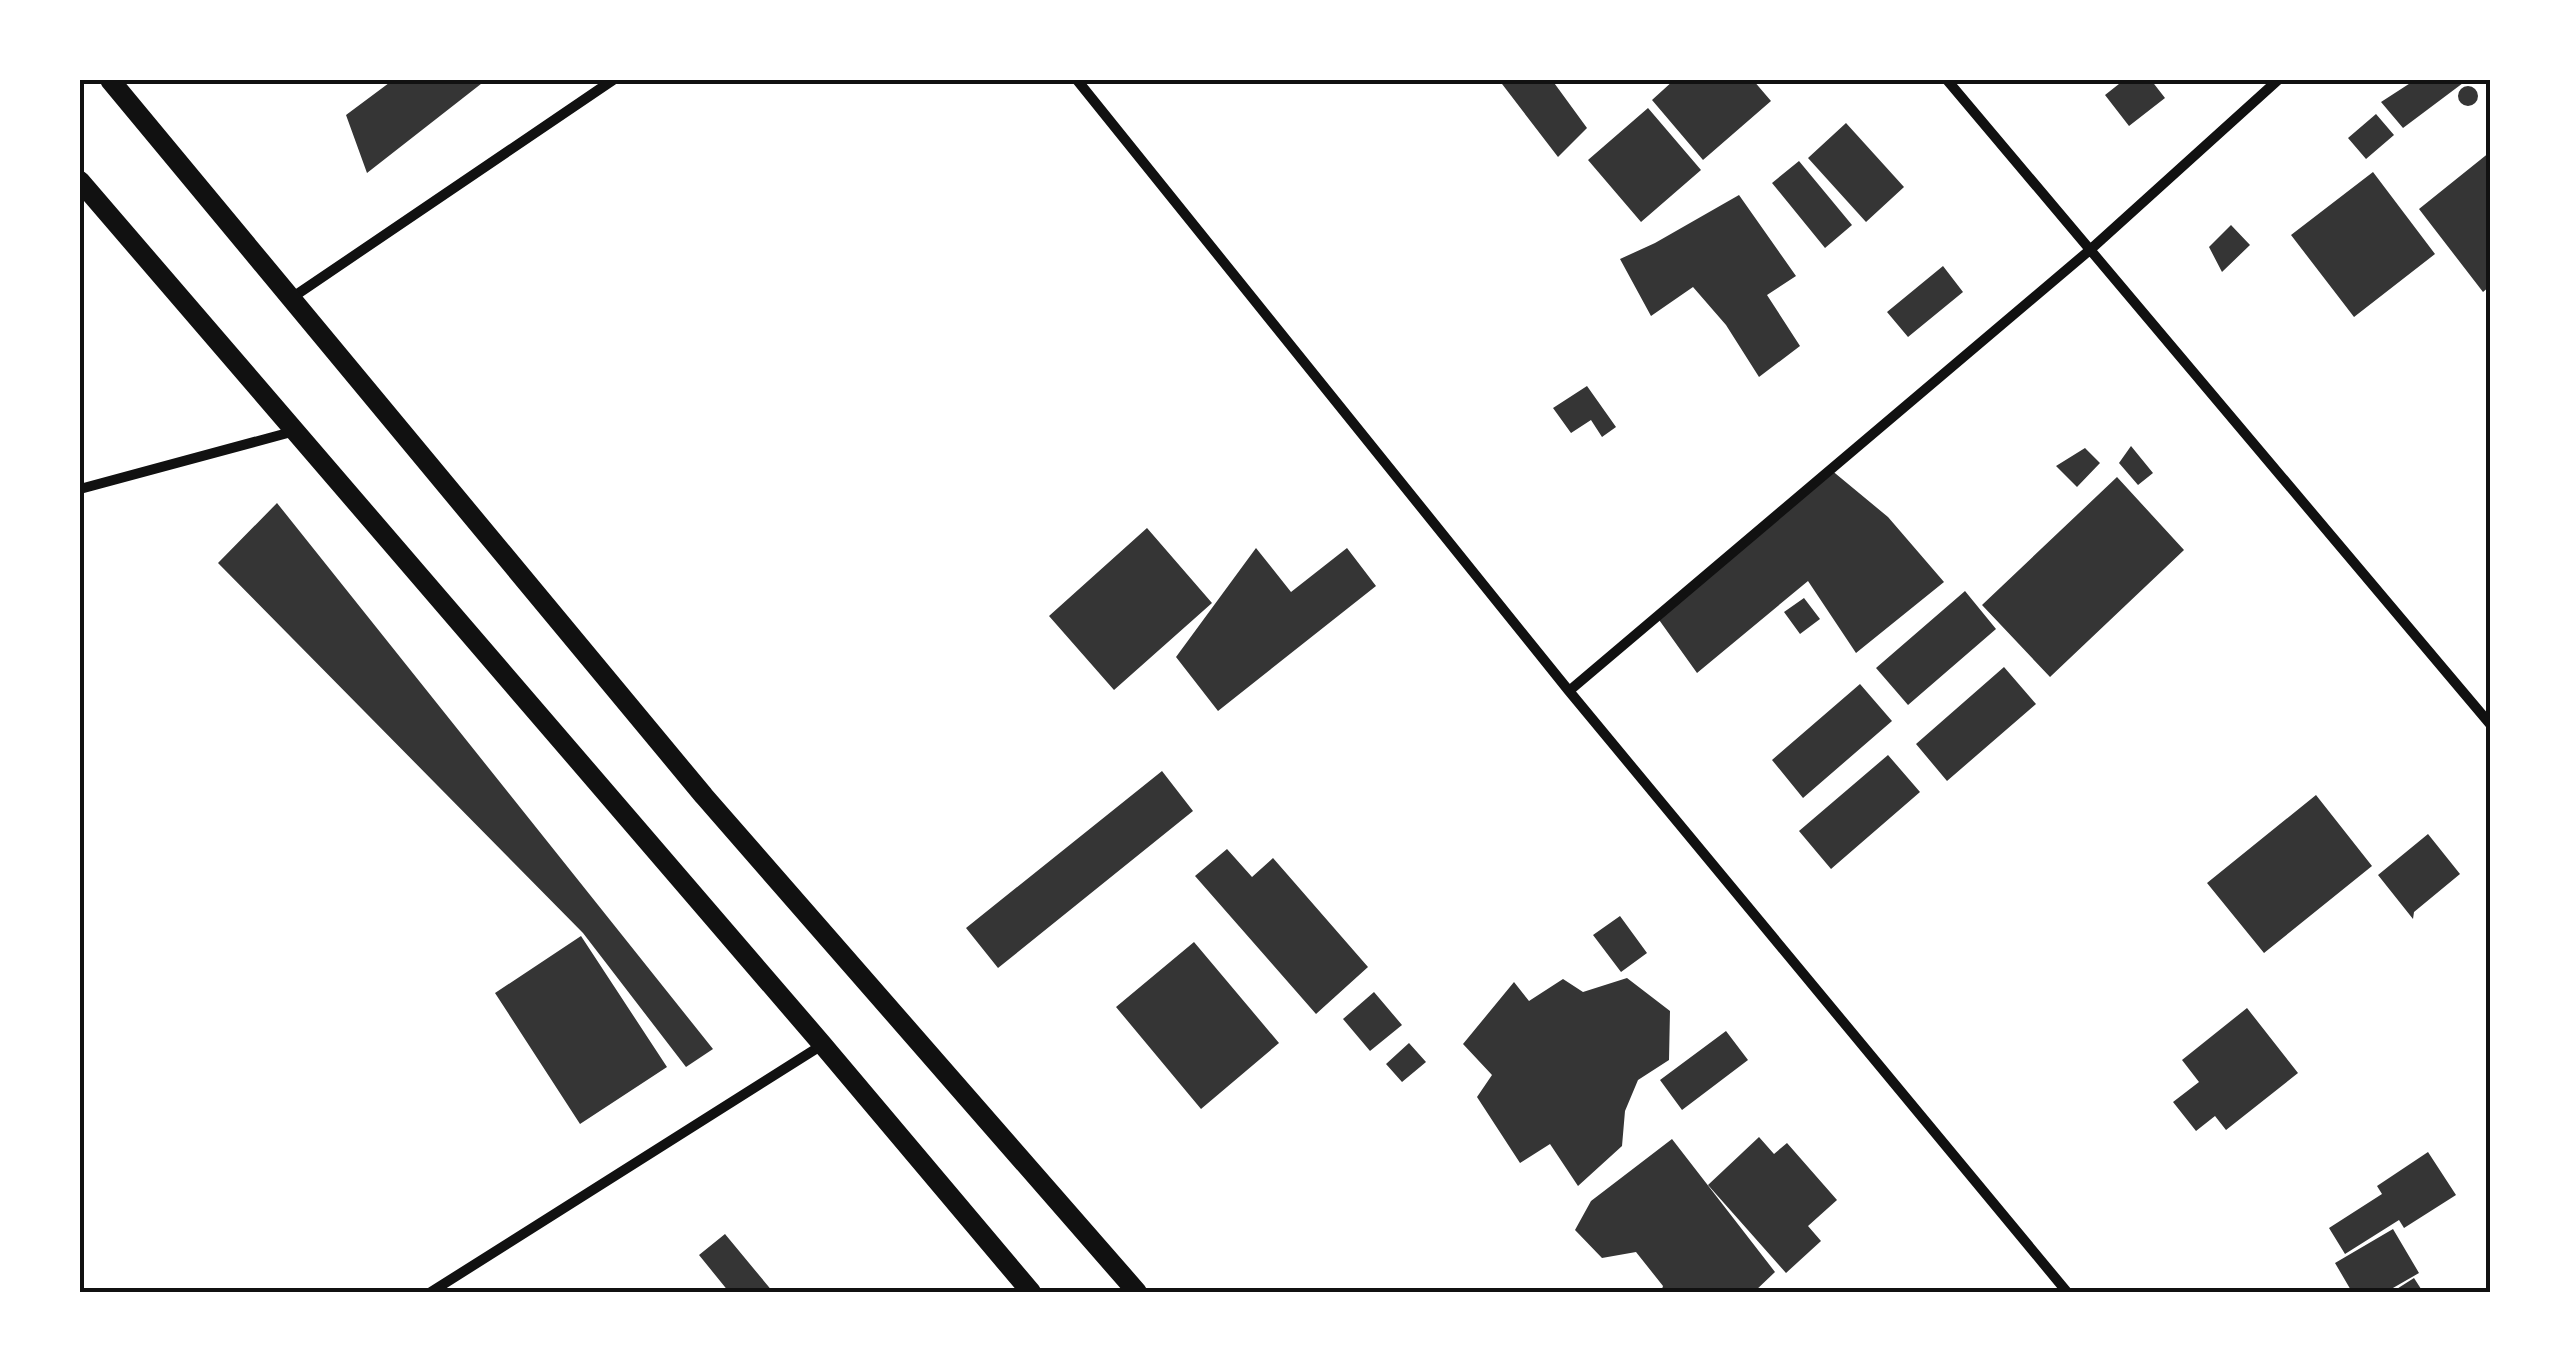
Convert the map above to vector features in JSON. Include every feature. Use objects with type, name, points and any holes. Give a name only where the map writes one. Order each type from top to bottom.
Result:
[{"type":"main road","points":[[110,80],[294,297],[704,796],[1137,1292]]},
{"type":"main road","points":[[80,181],[1031,1292]]},
{"type":"street","points":[[294,297],[613,80]]},
{"type":"street","points":[[1077,80],[1569,692],[2067,1292]]},
{"type":"street","points":[[1947,80],[2490,724]]},
{"type":"street","points":[[1569,692],[2091,249],[2278,80]]},
{"type":"street","points":[[80,489],[294,431]]},
{"type":"street","points":[[431,1292],[822,1044]]},
{"type":"building","points":[[393,80],[486,80],[367,173],[346,115]]},
{"type":"building","points":[[1499,80],[1552,80],[1587,128],[1558,157]]},
{"type":"building","points":[[1674,80],[1753,80],[1771,101],[1703,160],[1652,100]]},
{"type":"building","points":[[2124,80],[2151,80],[2165,98],[2129,126],[2105,95]]},
{"type":"building","points":[[2415,80],[2467,80],[2403,128],[2381,102]]},
{"type":"building","points":[[2468,86],[2478,96],[2468,106],[2458,96]]},
{"type":"building","points":[[1648,108],[1701,170],[1641,222],[1588,160]]},
{"type":"building","points":[[2376,114],[2394,135],[2366,159],[2348,138]]},
{"type":"building","points":[[1846,123],[1904,187],[1866,222],[1808,158]]},
{"type":"building","points":[[2490,152],[2490,286],[2483,292],[2419,209]]},
{"type":"building","points":[[1799,161],[1852,225],[1825,248],[1772,183]]},
{"type":"building","points":[[2373,172],[2435,254],[2354,317],[2291,235]]},
{"type":"building","points":[[1739,195],[1796,276],[1767,295],[1800,346],[1759,377],[1726,325],[1693,287],[1651,316],[1620,259]]},
{"type":"building","points":[[2231,225],[2250,245],[2222,272],[2209,247]]},
{"type":"building","points":[[1943,266],[1963,292],[1908,337],[1887,312]]},
{"type":"building","points":[[1587,386],[1616,427],[1602,437],[1591,420],[1571,433],[1553,408]]},
{"type":"building","points":[[2131,446],[2153,473],[2138,485],[2119,463]]},
{"type":"building","points":[[2085,448],[2100,463],[2077,487],[2056,466]]},
{"type":"building","points":[[1830,469],[1888,517],[1944,582],[1856,653],[1808,581],[1697,673],[1657,617]]},
{"type":"building","points":[[2117,477],[2184,550],[2050,677],[1982,605]]},
{"type":"building","points":[[277,503],[713,1049],[686,1067],[583,933],[218,563]]},
{"type":"building","points":[[1147,528],[1212,603],[1114,690],[1049,616]]},
{"type":"building","points":[[1256,548],[1291,592],[1347,548],[1376,586],[1218,711],[1176,657]]},
{"type":"building","points":[[1965,591],[1996,629],[1908,705],[1876,668]]},
{"type":"building","points":[[1804,598],[1820,619],[1800,634],[1784,612]]},
{"type":"building","points":[[2004,667],[2036,704],[1947,781],[1916,744]]},
{"type":"building","points":[[1860,684],[1892,721],[1803,798],[1772,760]]},
{"type":"building","points":[[1888,755],[1920,792],[1831,869],[1799,831]]},
{"type":"building","points":[[1162,771],[1193,811],[998,968],[966,928]]},
{"type":"building","points":[[2316,795],[2372,866],[2264,953],[2207,883]]},
{"type":"building","points":[[2428,834],[2460,874],[2414,912],[2413,919],[2378,875]]},
{"type":"building","points":[[1227,849],[1252,877],[1273,858],[1368,967],[1316,1014],[1195,876]]},
{"type":"building","points":[[1620,916],[1647,953],[1621,972],[1593,935]]},
{"type":"building","points":[[581,936],[667,1067],[580,1124],[495,993]]},
{"type":"building","points":[[1194,942],[1279,1043],[1201,1109],[1116,1007]]},
{"type":"building","points":[[1627,978],[1670,1011],[1669,1060],[1638,1080],[1625,1111],[1622,1146],[1578,1186],[1550,1144],[1520,1163],[1477,1097],[1492,1075],[1463,1044],[1514,982],[1529,1001],[1563,979],[1583,992]]},
{"type":"building","points":[[1374,992],[1402,1025],[1370,1051],[1343,1019]]},
{"type":"building","points":[[2247,1008],[2298,1073],[2226,1130],[2215,1116],[2196,1131],[2173,1102],[2199,1082],[2182,1060]]},
{"type":"building","points":[[1726,1031],[1748,1060],[1682,1110],[1660,1080]]},
{"type":"building","points":[[1409,1043],[1426,1062],[1402,1082],[1386,1064]]},
{"type":"building","points":[[1759,1137],[1774,1154],[1787,1143],[1837,1200],[1808,1226],[1821,1241],[1786,1273],[1708,1185]]},
{"type":"building","points":[[1672,1139],[1775,1272],[1754,1292],[1661,1292],[1663,1286],[1636,1252],[1602,1258],[1575,1230],[1591,1201]]},
{"type":"building","points":[[2428,1152],[2456,1195],[2404,1228],[2399,1220],[2345,1254],[2329,1228],[2382,1194],[2377,1186]]},
{"type":"building","points":[[2393,1229],[2419,1273],[2386,1292],[2352,1292],[2335,1263]]},
{"type":"building","points":[[725,1234],[773,1292],[729,1292],[699,1255]]},
{"type":"building","points":[[2414,1278],[2423,1292],[2392,1292]]}]
